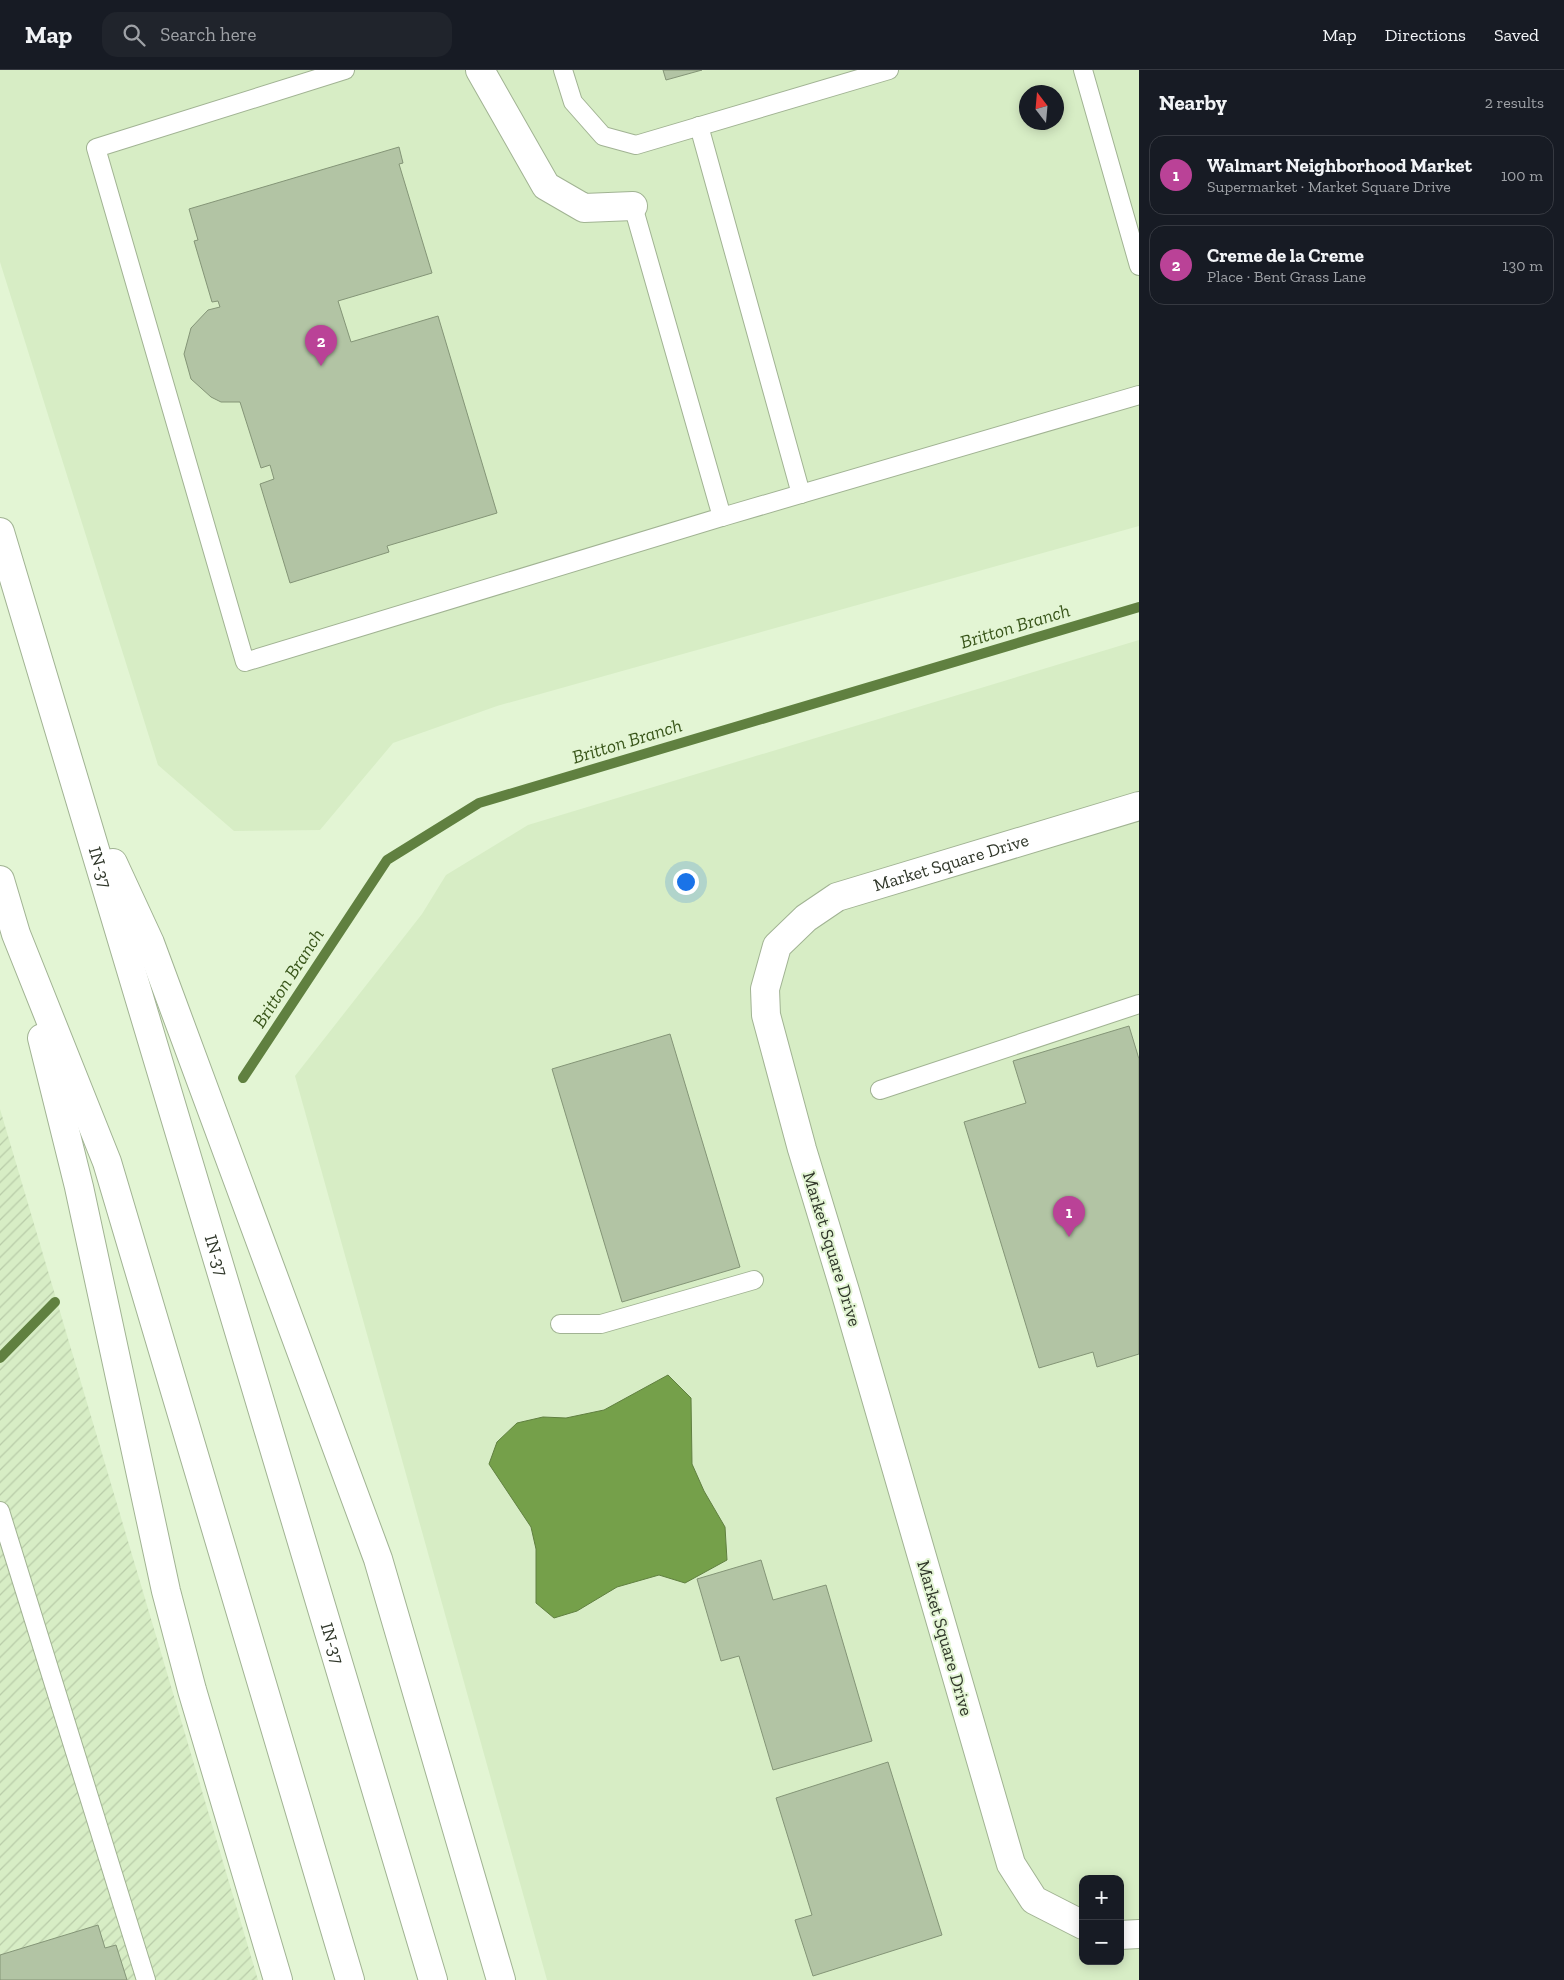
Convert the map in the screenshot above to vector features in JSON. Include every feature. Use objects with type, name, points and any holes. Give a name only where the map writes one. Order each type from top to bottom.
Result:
[{"type":"main road","points":[[480,70],[546,186],[584,208],[633,206]]},
{"type":"main road","name":"IN-37","points":[[0,532],[433,1980]]},
{"type":"main road","points":[[73,777],[150,943],[378,1559],[501,1980]]},
{"type":"main road","name":"Market Square Drive","points":[[1079,1923],[1034,1900],[1011,1864],[802,1149],[766,1014],[765,989],[777,946],[806,918],[838,897],[1139,806]]},
{"type":"main road","points":[[0,880],[16,934],[79,1186],[168,1600],[192,1690],[278,1980]]},
{"type":"main road","points":[[16,934],[107,1162],[350,1980]]},
{"type":"main road","points":[[1124,1935],[1139,1934]]},
{"type":"lane","points":[[345,70],[96,148],[245,662],[722,516],[1139,395]]},
{"type":"lane","points":[[563,70],[572,102],[603,136],[636,145],[889,70]]},
{"type":"lane","points":[[1083,70],[1139,266]]},
{"type":"lane","points":[[699,126],[801,494]]},
{"type":"lane","points":[[633,206],[722,516]]},
{"type":"lane","points":[[880,1090],[1139,1004]]},
{"type":"lane","points":[[560,1324],[600,1324],[754,1280]]},
{"type":"lane","points":[[0,1511],[146,1980]]},
{"type":"shaded area","points":[[0,70],[1139,70],[1139,526],[497,706],[393,743],[320,830],[234,831],[158,765],[0,262]]},
{"type":"shaded area","points":[[1139,640],[1139,1980],[547,1980],[295,1076],[422,914],[446,875],[528,825]]},
{"type":"shaded area","points":[[0,1109],[258,1980],[0,1980]]},
{"type":"shaded area","points":[[668,1375],[691,1398],[692,1464],[704,1491],[725,1527],[727,1560],[685,1583],[659,1575],[617,1587],[577,1611],[554,1618],[536,1603],[536,1549],[531,1527],[489,1464],[497,1442],[517,1423],[543,1417],[566,1418],[604,1410]]},
{"type":"building","points":[[663,70],[702,70],[666,80]]},
{"type":"building","points":[[399,147],[403,163],[399,164],[432,273],[338,301],[351,342],[438,316],[497,513],[387,546],[389,552],[290,583],[260,484],[274,479],[270,465],[261,468],[240,402],[221,402],[211,397],[191,379],[184,354],[191,328],[208,310],[220,307],[218,301],[212,302],[194,241],[198,240],[189,209]]},
{"type":"building","points":[[1129,1026],[1139,1059],[1139,1354],[1097,1367],[1093,1352],[1039,1368],[964,1122],[1026,1103],[1013,1061]]},
{"type":"building","points":[[670,1034],[740,1267],[622,1302],[552,1069]]},
{"type":"building","points":[[761,1560],[773,1600],[826,1585],[872,1741],[773,1770],[739,1656],[721,1661],[697,1579]]},
{"type":"building","points":[[888,1762],[942,1935],[813,1976],[795,1920],[812,1915],[776,1798]]},
{"type":"building","points":[[98,1925],[105,1948],[116,1945],[127,1980],[0,1980],[0,1955]]},
{"type":"waterway","name":"Britton Branch","points":[[243,1078],[387,860],[479,803],[1139,607]]},
{"type":"waterway","name":"Britton Branch","points":[[0,1358],[55,1302]]},
{"type":"place","name":"Creme de la Creme","points":[[321,366]]},
{"type":"place","name":"Walmart Neighborhood Market","points":[[1069,1237]]}]
